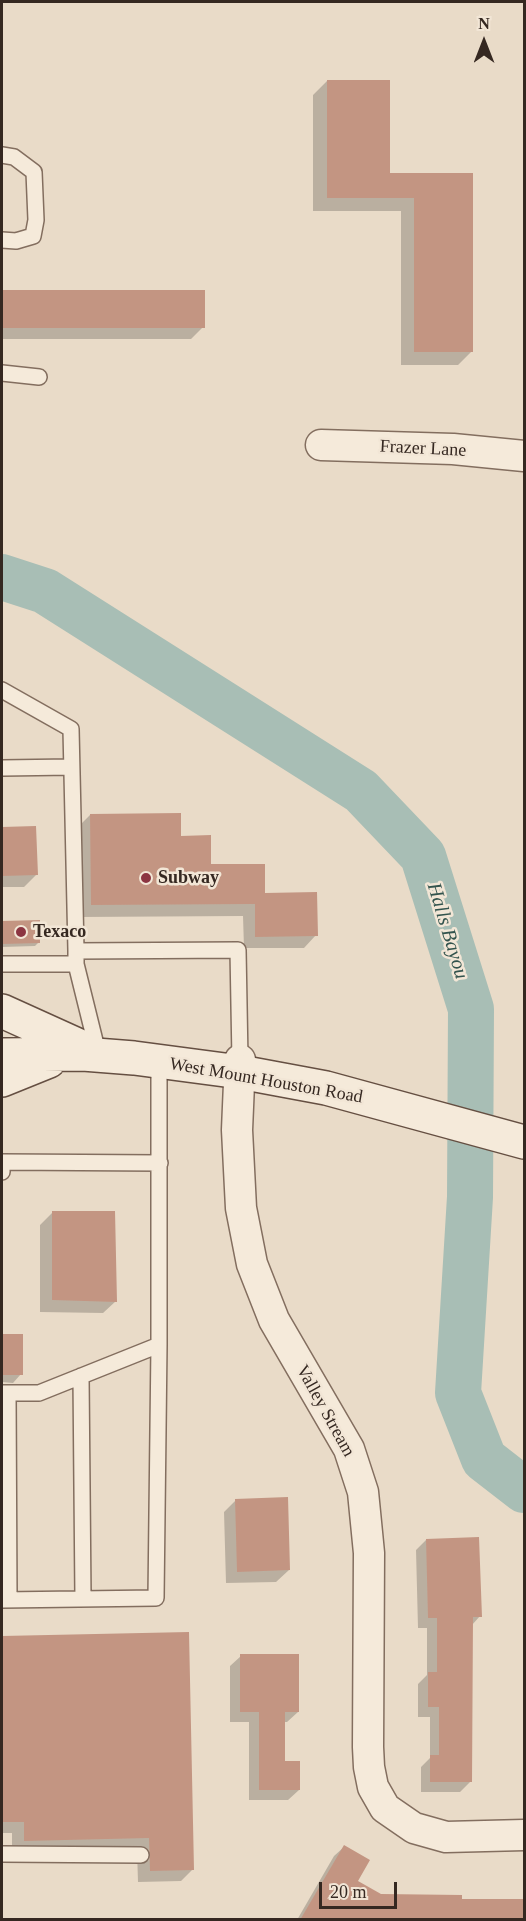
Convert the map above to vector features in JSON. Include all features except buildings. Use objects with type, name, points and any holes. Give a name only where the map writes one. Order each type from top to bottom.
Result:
[{"type":"main road","points":[[2,1011],[83,1054]]},
{"type":"main road","points":[[2,1080],[83,1054]]},
{"type":"main road","name":"West Mount Houston Road","points":[[2,1055],[83,1054],[240,1066],[525,1142]]},
{"type":"street","name":"Frazer Lane","points":[[321,445],[453,449],[525,456]]},
{"type":"street","name":"Valley Stream","points":[[240,1066],[237,1130],[241,1208],[252,1264],[274,1320],[349,1449],[363,1492],[369,1553],[368,1747],[373,1787],[385,1808],[414,1828],[446,1837],[525,1836]]},
{"type":"lane","points":[[2,155],[14,157],[34,172],[36,220],[33,236],[16,241],[2,240]]},
{"type":"lane","points":[[2,373],[39,377]]},
{"type":"lane","points":[[2,690],[71,729],[75,957],[83,1054]]},
{"type":"lane","points":[[2,768],[71,767]]},
{"type":"lane","points":[[2,964],[75,957],[238,950],[240,1066]]},
{"type":"lane","points":[[159,1076],[159,1345],[156,1598],[5,1600],[5,1393],[39,1393],[159,1345]]},
{"type":"lane","points":[[2,1172],[2,1162],[160,1162]]},
{"type":"lane","points":[[81,1376],[83,1599]]},
{"type":"lane","points":[[2,1854],[141,1855]]},
{"type":"waterway","name":"Halls Bayou","points":[[2,577],[45,591],[361,791],[423,856],[471,1009],[470,1197],[458,1393],[484,1459],[524,1490]]},
{"type":"place","name":"Subway","points":[[146,878]]},
{"type":"place","name":"Texaco","points":[[21,932]]}]
